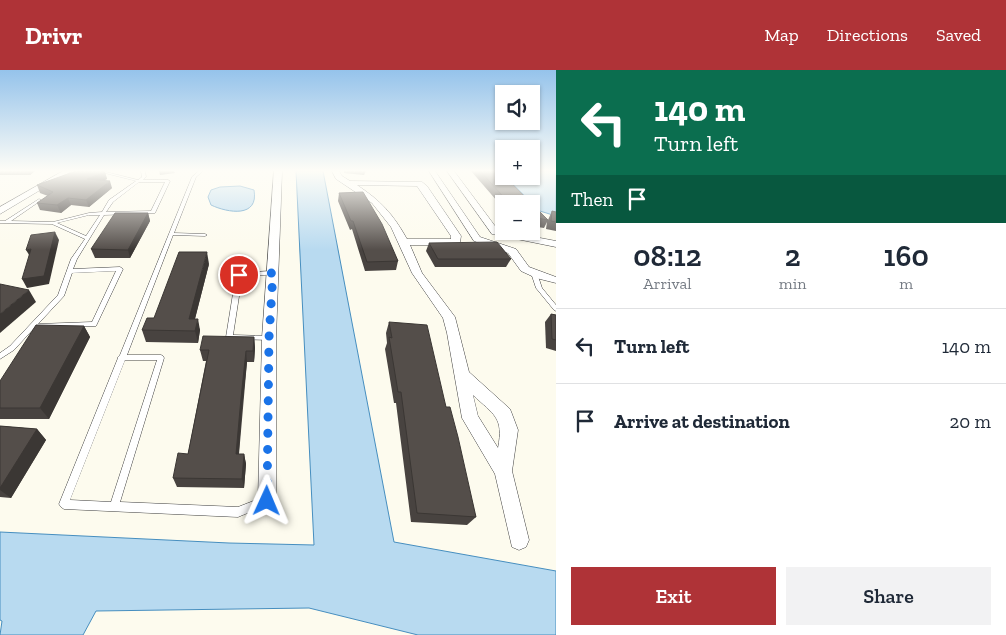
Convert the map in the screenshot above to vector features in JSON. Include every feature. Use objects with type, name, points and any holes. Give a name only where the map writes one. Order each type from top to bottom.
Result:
[{"type":"street","points":[[0,205],[13,197]]},
{"type":"street","points":[[0,212],[24,197]]},
{"type":"street","points":[[267,501],[269,338],[277,197]]},
{"type":"street","points":[[370,197],[375,201],[395,226],[417,273],[449,317],[470,418],[503,471],[519,540]]},
{"type":"street","points":[[404,242],[455,242],[456,236],[430,197]]},
{"type":"street","points":[[449,197],[477,239],[512,251],[525,269],[556,280]]},
{"type":"street","points":[[469,197],[495,232],[556,244]]},
{"type":"street","points":[[461,374],[504,414],[510,430],[503,471]]},
{"type":"lane","points":[[0,356],[12,348],[61,296],[74,259],[110,201],[115,197]]},
{"type":"lane","points":[[3,222],[53,224],[89,214],[153,212],[160,197]]},
{"type":"lane","points":[[186,197],[64,504],[238,512],[267,501]]},
{"type":"lane","points":[[3,222],[39,200]]},
{"type":"lane","points":[[53,224],[87,238]]},
{"type":"lane","points":[[171,234],[205,235]]},
{"type":"lane","points":[[32,326],[94,324],[120,269],[71,271]]},
{"type":"lane","points":[[269,338],[229,337],[239,275],[273,273]]},
{"type":"lane","points":[[534,273],[539,288],[556,309]]},
{"type":"lane","points":[[114,507],[161,358],[121,357]]},
{"type":"water","points":[[208,197],[254,197],[252,205],[241,211],[226,210],[211,205]]},
{"type":"water","points":[[297,197],[328,197],[394,542],[556,571],[556,635],[418,635],[309,608],[96,611],[83,635],[0,635],[2,621],[0,620],[0,532],[229,543],[314,545]]},
{"type":"water","points":[[540,197],[556,197],[556,216],[540,211]]},
{"type":"building","points":[[45,197],[89,197],[86,200],[68,198],[57,205],[37,203]]},
{"type":"building","points":[[341,197],[366,197],[382,224],[398,261],[367,262],[353,221],[351,221]]},
{"type":"building","points":[[552,211],[556,212],[556,222],[551,221]]},
{"type":"building","points":[[540,212],[548,220],[540,219]]},
{"type":"building","points":[[115,213],[148,213],[128,250],[91,249]]},
{"type":"building","points":[[55,232],[44,276],[22,279],[31,249],[26,250],[31,235]]},
{"type":"building","points":[[497,242],[511,259],[438,259],[429,243]]},
{"type":"building","points":[[179,252],[207,252],[189,319],[198,319],[195,331],[142,330],[147,318],[154,318]]},
{"type":"building","points":[[0,284],[29,290],[0,314]]},
{"type":"building","points":[[551,314],[556,315],[556,340],[552,339]]},
{"type":"building","points":[[389,322],[427,325],[446,407],[450,407],[458,437],[476,517],[417,513],[401,392],[398,392],[389,337],[392,338]]},
{"type":"building","points":[[36,325],[84,326],[40,408],[0,408],[0,381]]},
{"type":"building","points":[[203,336],[254,337],[253,351],[246,351],[236,454],[244,454],[242,479],[173,478],[178,453],[188,454],[209,350],[200,350]]},
{"type":"building","points":[[0,426],[37,429],[0,488]]},
{"type":"route","points":[[239,275],[273,273],[269,338],[267,501]]}]
